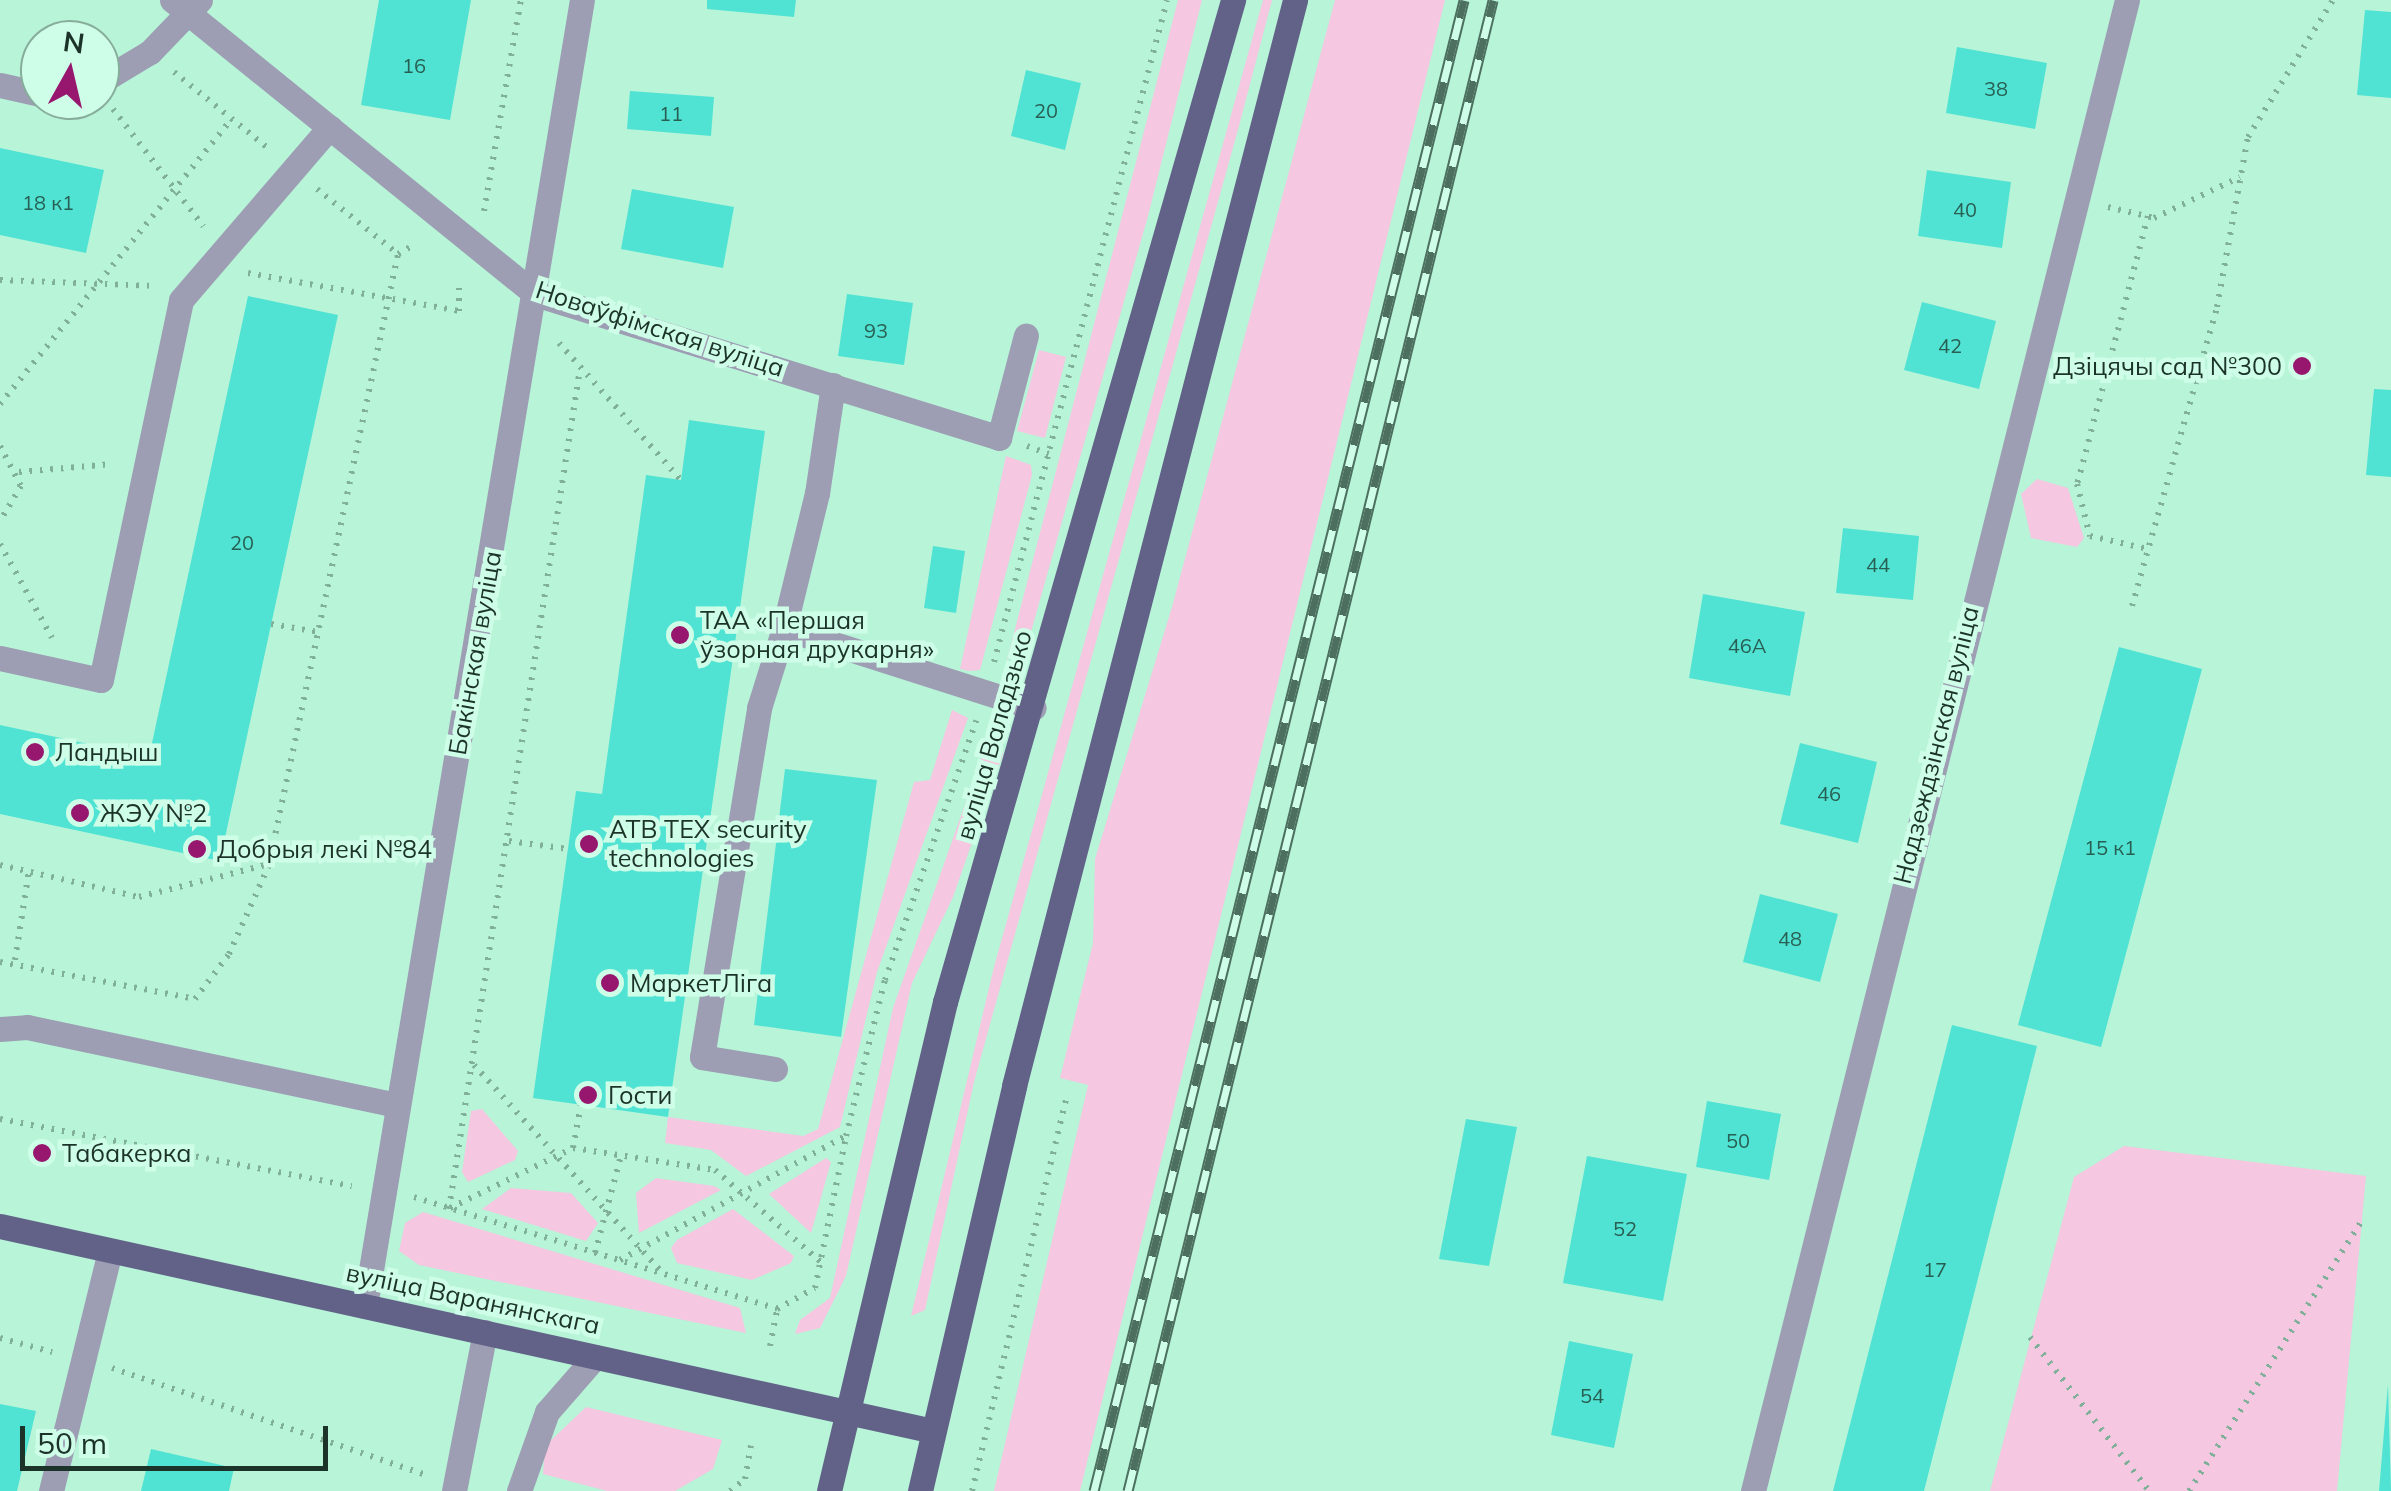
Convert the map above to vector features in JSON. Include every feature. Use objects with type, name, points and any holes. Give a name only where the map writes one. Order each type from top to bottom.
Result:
[{"type":"main road","name":"вуліца Валадзько","points":[[829,1491],[945,1002],[1034,708],[1234,0]]},
{"type":"main road","points":[[920,1491],[1092,776],[1295,0]]},
{"type":"main road","name":"вуліца Варанянскага","points":[[0,1226],[933,1431]]},
{"type":"street","name":"Бакінская вуліца","points":[[364,1306],[582,0]]},
{"type":"street","name":"Надзеждзінская вуліца","points":[[1753,1491],[2128,0]]},
{"type":"street","name":"Новаўфімская вуліца","points":[[187,5],[535,294],[999,438],[1026,335]]},
{"type":"street","points":[[120,70],[150,52],[187,5]]},
{"type":"street","points":[[0,658],[101,680],[181,300],[330,127]]},
{"type":"street","points":[[775,1069],[702,1057],[759,708],[818,494],[833,384]]},
{"type":"street","points":[[784,628],[1034,708]]},
{"type":"street","points":[[0,1030],[27,1027],[398,1105]]},
{"type":"street","points":[[51,1491],[110,1251]]},
{"type":"street","points":[[455,1488],[485,1332]]},
{"type":"street","points":[[519,1491],[547,1412],[595,1357]]},
{"type":"path","points":[[483,213],[521,0]]},
{"type":"path","points":[[403,1194],[777,1308],[815,1288],[846,1136],[885,980],[986,693],[1167,0]]},
{"type":"path","points":[[2132,606],[2217,307],[2248,137],[2333,0]]},
{"type":"path","points":[[0,404],[232,119]]},
{"type":"path","points":[[2076,201],[2148,216],[2241,177]]},
{"type":"path","points":[[2148,216],[2077,484],[2090,536],[2148,550]]},
{"type":"path","points":[[0,962],[15,960],[195,999],[229,954],[269,864],[398,254],[411,240],[421,248]]},
{"type":"path","points":[[387,303],[459,311],[464,284],[453,274]]},
{"type":"path","points":[[0,280],[138,289],[200,277]]},
{"type":"path","points":[[553,336],[681,480]]},
{"type":"path","points":[[449,1209],[580,369]]},
{"type":"path","points":[[0,446],[19,472],[18,499],[0,521]]},
{"type":"path","points":[[19,472],[116,463],[145,469]]},
{"type":"path","points":[[0,544],[54,633],[45,668]]},
{"type":"path","points":[[271,624],[318,632]]},
{"type":"path","points":[[509,840],[568,849]]},
{"type":"path","points":[[0,866],[139,897],[269,864]]},
{"type":"path","points":[[15,960],[29,871]]},
{"type":"path","points":[[473,1064],[662,1273]]},
{"type":"path","points":[[972,1491],[1066,1100]]},
{"type":"path","points":[[574,1148],[581,1104]]},
{"type":"path","points":[[0,1119],[369,1188]]},
{"type":"path","points":[[620,1260],[846,1136]]},
{"type":"path","points":[[449,1209],[574,1148],[715,1170],[821,1262]]},
{"type":"path","points":[[596,1253],[610,1216],[621,1155]]},
{"type":"path","points":[[2189,1491],[2362,1220]]},
{"type":"path","points":[[770,1346],[777,1308]]},
{"type":"path","points":[[2030,1337],[2150,1491]]},
{"type":"path","points":[[0,1338],[84,1359],[455,1488]]},
{"type":"path","points":[[730,1491],[745,1480],[751,1446]]},
{"type":"shaded area","points":[[1178,0],[1202,0],[1148,216],[1029,639],[1007,660]]},
{"type":"shaded area","points":[[1263,0],[1272,0],[1239,126],[974,1082],[925,1310],[911,1316],[994,967]]},
{"type":"shaded area","points":[[1335,0],[1445,0],[1080,1491],[994,1491],[1088,1085],[1060,1078],[1093,943],[1095,859],[1172,607]]},
{"type":"shaded area","points":[[1039,350],[1066,357],[1045,438],[1017,431]]},
{"type":"shaded area","points":[[1006,456],[1031,465],[1032,475],[980,670],[969,671],[960,669]]},
{"type":"shaded area","points":[[2037,479],[2068,488],[2084,538],[2077,547],[2031,538],[2021,494]]},
{"type":"shaded area","points":[[952,710],[968,718],[877,972],[840,1127],[746,1176],[711,1150],[665,1143],[668,1117],[803,1136],[818,1129],[914,782],[930,780]]},
{"type":"shaded area","points":[[992,728],[1003,754],[953,897],[912,983],[846,1276],[820,1328],[795,1334],[800,1320],[830,1298],[893,1008]]},
{"type":"shaded area","points":[[482,1109],[518,1151],[515,1160],[468,1182],[462,1172],[471,1111]]},
{"type":"shaded area","points":[[2124,1146],[2366,1176],[2337,1491],[1990,1491],[2074,1177]]},
{"type":"shaded area","points":[[826,1158],[831,1162],[811,1233],[769,1194]]},
{"type":"shaded area","points":[[656,1178],[721,1190],[639,1233],[636,1193]]},
{"type":"shaded area","points":[[511,1188],[571,1193],[598,1223],[586,1241],[482,1209]]},
{"type":"shaded area","points":[[733,1209],[794,1256],[791,1263],[752,1280],[677,1263],[671,1248],[677,1240]]},
{"type":"shaded area","points":[[423,1212],[740,1308],[746,1333],[419,1265],[399,1251],[405,1223]]},
{"type":"shaded area","points":[[586,1407],[722,1440],[713,1469],[675,1491],[607,1491],[543,1474],[545,1446]]},
{"type":"building","points":[[379,0],[471,0],[450,120],[361,105]]},
{"type":"building","points":[[707,0],[796,0],[794,17],[707,9]]},
{"type":"building","points":[[2365,10],[2391,12],[2391,98],[2357,95]]},
{"type":"building","points":[[1957,47],[2047,63],[2035,129],[1946,113]]},
{"type":"building","points":[[1026,70],[1081,83],[1065,150],[1011,136]]},
{"type":"building","points":[[630,91],[714,97],[711,136],[627,129]]},
{"type":"building","points":[[0,148],[104,170],[86,253],[0,235]]},
{"type":"building","points":[[1927,170],[2011,182],[2002,248],[1918,236]]},
{"type":"building","points":[[632,189],[734,207],[723,268],[621,249]]},
{"type":"building","points":[[847,294],[913,303],[904,365],[838,356]]},
{"type":"building","points":[[248,296],[338,315],[220,861],[0,814],[0,725],[149,757]]},
{"type":"building","points":[[1922,302],[1996,321],[1979,389],[1904,370]]},
{"type":"building","points":[[2374,389],[2391,390],[2391,477],[2366,475]]},
{"type":"building","name":"ТАА «Першая ўзорная друкарня»","points":[[689,420],[765,431],[668,1117],[533,1098],[576,791],[602,794],[646,475],[681,480]]},
{"type":"building","points":[[1843,528],[1919,536],[1913,600],[1836,593]]},
{"type":"building","points":[[933,546],[965,551],[956,613],[924,608]]},
{"type":"building","points":[[1703,594],[1805,612],[1790,696],[1689,678]]},
{"type":"building","points":[[2119,647],[2202,669],[2101,1047],[2018,1025]]},
{"type":"building","points":[[1800,743],[1877,762],[1858,843],[1780,824]]},
{"type":"building","points":[[785,769],[877,780],[841,1037],[754,1025]]},
{"type":"building","points":[[1760,894],[1838,914],[1820,982],[1743,962]]},
{"type":"building","points":[[1952,1025],[2037,1046],[1924,1491],[1833,1491]]},
{"type":"building","points":[[1707,1101],[1781,1114],[1769,1180],[1696,1167]]},
{"type":"building","points":[[1466,1119],[1517,1127],[1489,1266],[1439,1259]]},
{"type":"building","points":[[1587,1156],[1687,1174],[1663,1301],[1563,1283]]},
{"type":"building","points":[[1569,1341],[1633,1354],[1614,1448],[1551,1435]]},
{"type":"building","points":[[2388,1384],[2391,1491],[2379,1491]]},
{"type":"building","points":[[0,1404],[36,1411],[17,1491],[0,1491]]},
{"type":"building","points":[[151,1449],[234,1468],[229,1491],[141,1491]]},
{"type":"railway","points":[[1094,1491],[1464,0]]},
{"type":"railway","points":[[1128,1491],[1493,0]]},
{"type":"place","name":"Дзіцячы сад №300","points":[[2302,366]]},
{"type":"place","name":"ТАА «Першая ўзорная друкарня»","points":[[680,635]]},
{"type":"place","name":"Ландыш","points":[[35,752]]},
{"type":"place","name":"ЖЭУ №2","points":[[80,813]]},
{"type":"place","name":"ATB TEX security technologies","points":[[589,844]]},
{"type":"place","name":"Добрыя лекі №84","points":[[197,849]]},
{"type":"place","name":"МаркетЛіга","points":[[610,983]]},
{"type":"place","name":"Гости","points":[[588,1095]]},
{"type":"place","name":"Табакерка","points":[[42,1153]]}]
